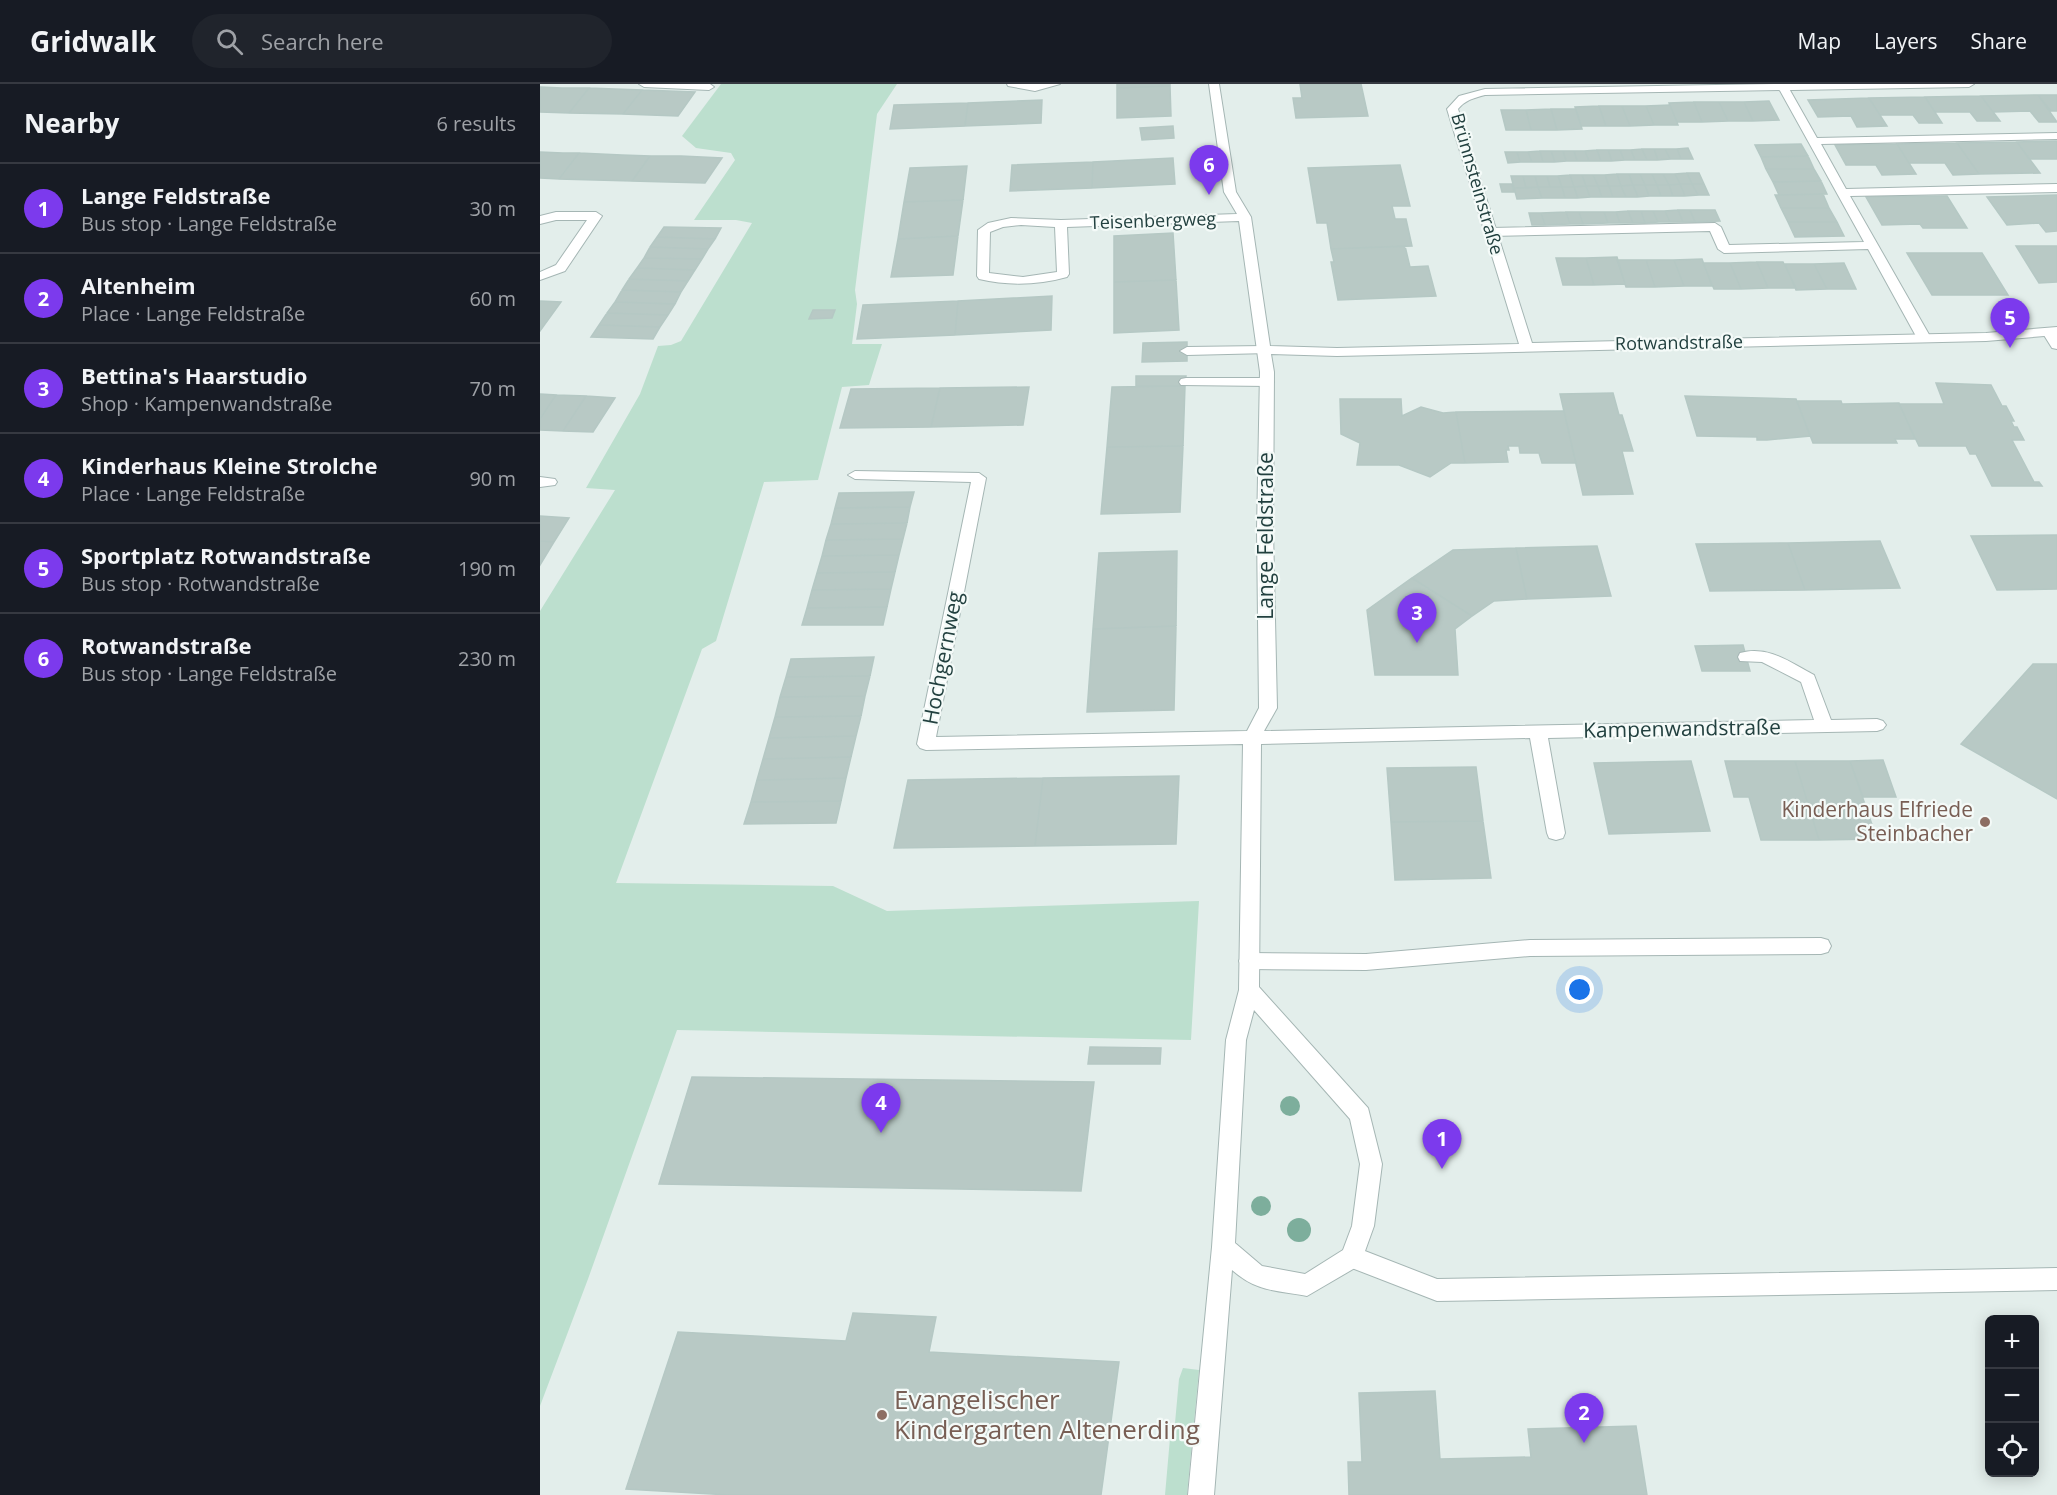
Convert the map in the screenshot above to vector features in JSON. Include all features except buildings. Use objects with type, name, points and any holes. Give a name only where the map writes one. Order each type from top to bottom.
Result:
[{"type":"street","points":[[644,84],[709,87]]},
{"type":"street","points":[[1012,84],[1035,88],[1055,84]]},
{"type":"street","name":"Lange Feldstraße","points":[[1201,1495],[1223,1247],[1236,1040],[1249,990],[1252,738],[1268,708],[1265,530],[1267,382],[1245,217],[1230,192],[1214,84]]},
{"type":"street","name":"Brünnsteinstraße","points":[[1527,346],[1452,108],[1458,100],[1468,95],[1485,92],[1969,84]]},
{"type":"street","points":[[1783,87],[1924,338]]},
{"type":"street","points":[[1813,141],[2057,136]]},
{"type":"street","points":[[1843,193],[2057,188]]},
{"type":"street","points":[[540,219],[556,216],[597,216],[561,268],[540,276]]},
{"type":"street","name":"Teisenbergweg","points":[[1061,224],[1063,274],[1047,279],[1005,281],[982,276],[984,230],[992,225],[1020,221],[1061,224],[1245,217]]},
{"type":"street","points":[[1491,232],[1715,227],[1724,249],[1872,245]]},
{"type":"street","points":[[2053,331],[2057,345]]},
{"type":"street","name":"Rotwandstraße","points":[[1187,351],[1337,351],[1986,337],[2053,331]]},
{"type":"street","points":[[1186,382],[1267,382]]},
{"type":"street","name":"Hochgernweg","points":[[855,475],[979,478],[926,744],[1252,738]]},
{"type":"street","points":[[1746,657],[1765,656],[1808,679],[1825,726]]},
{"type":"street","name":"Kampenwandstraße","points":[[1252,738],[1877,725]]},
{"type":"street","points":[[1538,732],[1556,833]]},
{"type":"street","points":[[1249,961],[1366,962],[1530,948],[1821,946]]},
{"type":"street","points":[[1223,1247],[1256,1276],[1307,1285],[1352,1257],[1364,1226],[1371,1164],[1360,1114],[1249,990]]},
{"type":"street","points":[[1352,1257],[1437,1290],[2057,1278]]},
{"type":"green space","points":[[721,84],[897,84],[877,114],[855,290],[857,304],[852,344],[882,344],[869,385],[842,387],[818,480],[764,482],[716,641],[702,649],[616,883],[833,886],[887,911],[1199,901],[1191,1040],[677,1030],[540,1406],[540,611],[615,490],[586,488],[640,394],[658,346],[681,341],[752,223],[736,220],[694,220],[735,160],[731,153],[696,148],[682,136]]},
{"type":"green space","points":[[1183,1368],[1199,1370],[1187,1495],[1165,1495],[1170,1438],[1175,1423],[1179,1379]]},
{"type":"place","name":"Rotwandstraße","points":[[1209,195]]},
{"type":"place","name":"Sportplatz Rotwandstraße","points":[[2010,348]]},
{"type":"place","name":"Bettina's Haarstudio","points":[[1417,643]]},
{"type":"place","name":"Kinderhaus Elfriede Steinbacher","points":[[1985,822]]},
{"type":"place","name":"Kinderhaus Kleine Strolche","points":[[881,1133]]},
{"type":"place","name":"Lange Feldstraße","points":[[1442,1169]]},
{"type":"place","name":"Evangelischer Kindergarten Altenerding","points":[[882,1415]]},
{"type":"place","name":"Altenheim","points":[[1584,1443]]}]
